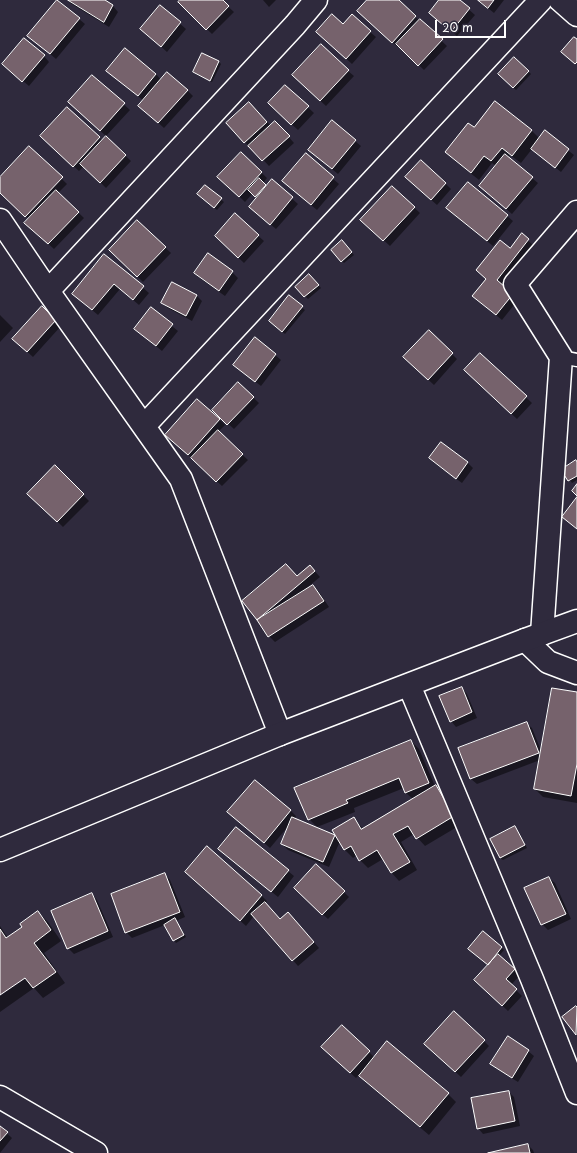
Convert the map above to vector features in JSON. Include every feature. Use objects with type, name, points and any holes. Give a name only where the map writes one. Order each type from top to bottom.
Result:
[{"type":"street","points":[[48,291],[316,0]]},
{"type":"street","points":[[144,426],[541,0]]},
{"type":"street","points":[[560,0],[577,15]]},
{"type":"street","points":[[577,212],[515,284],[569,358],[533,637],[548,662],[577,673]]},
{"type":"street","points":[[0,220],[48,291],[181,479],[280,734]]},
{"type":"street","points":[[0,850],[280,734],[577,621]]},
{"type":"street","points":[[409,685],[529,972],[577,1093]]},
{"type":"street","points":[[0,1097],[96,1153]]},
{"type":"building","points":[[57,0],[80,18],[50,54],[27,36]]},
{"type":"building","points":[[68,0],[105,0],[113,5],[104,22]]},
{"type":"building","points":[[180,0],[223,0],[229,6],[206,30],[178,2]]},
{"type":"building","points":[[367,0],[399,0],[416,16],[392,43],[357,11]]},
{"type":"building","points":[[439,0],[460,0],[470,8],[451,32],[429,13]]},
{"type":"building","points":[[478,0],[494,0],[488,8]]},
{"type":"building","points":[[160,5],[181,22],[161,47],[140,29]]},
{"type":"building","points":[[332,14],[343,24],[352,14],[371,31],[346,59],[316,32]]},
{"type":"building","points":[[420,19],[443,39],[418,66],[396,44]]},
{"type":"building","points":[[574,37],[577,39],[577,62],[575,64],[561,52]]},
{"type":"building","points":[[24,38],[45,55],[22,82],[2,64]]},
{"type":"building","points":[[321,44],[349,70],[320,101],[292,75]]},
{"type":"building","points":[[125,48],[156,74],[138,96],[106,71]]},
{"type":"building","points":[[202,53],[219,61],[210,81],[193,72]]},
{"type":"building","points":[[514,57],[529,71],[513,88],[498,74]]},
{"type":"building","points":[[167,72],[188,90],[158,123],[138,106]]},
{"type":"building","points":[[92,75],[125,103],[100,131],[68,102]]},
{"type":"building","points":[[285,85],[309,106],[291,125],[268,103]]},
{"type":"building","points":[[495,101],[532,130],[512,156],[502,148],[491,161],[484,156],[471,173],[445,152],[468,123],[474,127]]},
{"type":"building","points":[[249,102],[267,122],[244,143],[226,123]]},
{"type":"building","points":[[67,107],[100,137],[73,167],[40,136]]},
{"type":"building","points":[[332,120],[356,140],[332,169],[308,150]]},
{"type":"building","points":[[275,121],[290,136],[262,161],[248,146]]},
{"type":"building","points":[[545,130],[569,149],[555,168],[531,149]]},
{"type":"building","points":[[106,136],[126,155],[100,183],[80,164]]},
{"type":"building","points":[[29,146],[63,177],[25,217],[0,193],[0,177]]},
{"type":"building","points":[[241,152],[262,172],[239,197],[217,177]]},
{"type":"building","points":[[306,153],[334,177],[311,205],[282,181]]},
{"type":"building","points":[[505,154],[533,177],[506,209],[479,186]]},
{"type":"building","points":[[421,160],[446,183],[431,200],[405,177]]},
{"type":"building","points":[[259,178],[266,185],[255,197],[248,190]]},
{"type":"building","points":[[272,179],[293,197],[270,225],[249,207]]},
{"type":"building","points":[[468,182],[508,215],[487,241],[446,208]]},
{"type":"building","points":[[205,185],[222,198],[214,208],[197,194]]},
{"type":"building","points":[[392,186],[415,207],[383,241],[360,220]]},
{"type":"building","points":[[56,190],[79,212],[48,244],[24,223]]},
{"type":"building","points":[[235,213],[259,235],[238,258],[215,236]]},
{"type":"building","points":[[137,220],[166,247],[137,277],[109,250]]},
{"type":"building","points":[[522,233],[529,239],[497,280],[513,294],[496,315],[472,296],[486,279],[476,270],[500,240],[510,248]]},
{"type":"building","points":[[342,240],[352,252],[341,262],[331,250]]},
{"type":"building","points":[[208,253],[233,271],[219,291],[194,273]]},
{"type":"building","points":[[104,254],[144,286],[133,300],[114,284],[92,310],[72,294]]},
{"type":"building","points":[[309,274],[319,285],[304,297],[295,287]]},
{"type":"building","points":[[172,282],[197,295],[186,316],[161,303]]},
{"type":"building","points":[[289,295],[303,306],[282,332],[269,321]]},
{"type":"building","points":[[42,306],[56,320],[27,352],[12,339]]},
{"type":"building","points":[[151,307],[173,324],[156,346],[134,329]]},
{"type":"building","points":[[429,330],[453,353],[428,380],[403,357]]},
{"type":"building","points":[[255,337],[276,354],[255,382],[233,365]]},
{"type":"building","points":[[480,353],[527,396],[511,414],[464,370]]},
{"type":"building","points":[[238,382],[254,397],[227,425],[212,410]]},
{"type":"building","points":[[197,399],[220,419],[188,455],[165,435]]},
{"type":"building","points":[[218,430],[243,454],[216,482],[191,458]]},
{"type":"building","points":[[441,442],[468,462],[456,479],[429,458]]},
{"type":"building","points":[[576,460],[577,476],[568,481],[561,470]]},
{"type":"building","points":[[55,465],[84,494],[57,522],[27,494]]},
{"type":"building","points":[[577,484],[577,496],[572,491]]},
{"type":"building","points":[[577,497],[577,529],[562,517]]},
{"type":"building","points":[[286,564],[297,576],[310,565],[315,571],[257,620],[242,601]]},
{"type":"building","points":[[313,585],[324,601],[268,637],[257,620]]},
{"type":"building","points":[[462,687],[472,712],[450,722],[439,696]]},
{"type":"building","points":[[552,688],[577,692],[577,764],[571,796],[534,789]]},
{"type":"building","points":[[527,722],[539,753],[470,779],[458,748]]},
{"type":"building","points":[[411,740],[429,783],[405,793],[399,778],[346,800],[348,803],[308,820],[294,788]]},
{"type":"building","points":[[255,780],[291,810],[264,843],[227,812]]},
{"type":"building","points":[[436,785],[454,816],[416,839],[408,826],[393,834],[410,862],[391,873],[377,850],[359,861],[351,846],[344,850],[332,830],[354,817],[361,829]]},
{"type":"building","points":[[292,817],[335,835],[323,862],[281,844]]},
{"type":"building","points":[[515,826],[525,845],[500,858],[490,839]]},
{"type":"building","points":[[236,827],[289,870],[271,892],[218,849]]},
{"type":"building","points":[[207,846],[262,895],[240,921],[185,872]]},
{"type":"building","points":[[316,864],[345,891],[322,915],[294,888]]},
{"type":"building","points":[[165,873],[180,912],[125,933],[111,894]]},
{"type":"building","points":[[549,877],[566,914],[541,925],[524,888]]},
{"type":"building","points":[[92,893],[108,931],[67,949],[51,911]]},
{"type":"building","points":[[265,902],[280,919],[288,912],[314,942],[292,961],[251,914]]},
{"type":"building","points":[[38,911],[51,930],[34,943],[56,972],[33,988],[25,978],[0,995],[0,929],[6,938],[22,927],[20,924]]},
{"type":"building","points":[[175,918],[184,935],[173,941],[164,925]]},
{"type":"building","points":[[483,931],[502,947],[488,965],[468,949]]},
{"type":"building","points":[[498,954],[515,969],[506,979],[517,989],[502,1006],[474,980]]},
{"type":"building","points":[[576,1006],[577,1007],[576,1035],[562,1017]]},
{"type":"building","points":[[454,1011],[485,1040],[455,1072],[424,1044]]},
{"type":"building","points":[[342,1025],[370,1051],[350,1073],[321,1047]]},
{"type":"building","points":[[508,1036],[529,1050],[512,1078],[490,1064]]},
{"type":"building","points":[[387,1041],[449,1093],[420,1127],[359,1076]]},
{"type":"building","points":[[509,1091],[515,1121],[477,1129],[471,1098]]},
{"type":"building","points":[[0,1126],[8,1132],[0,1141]]},
{"type":"building","points":[[528,1144],[530,1153],[488,1153]]}]
